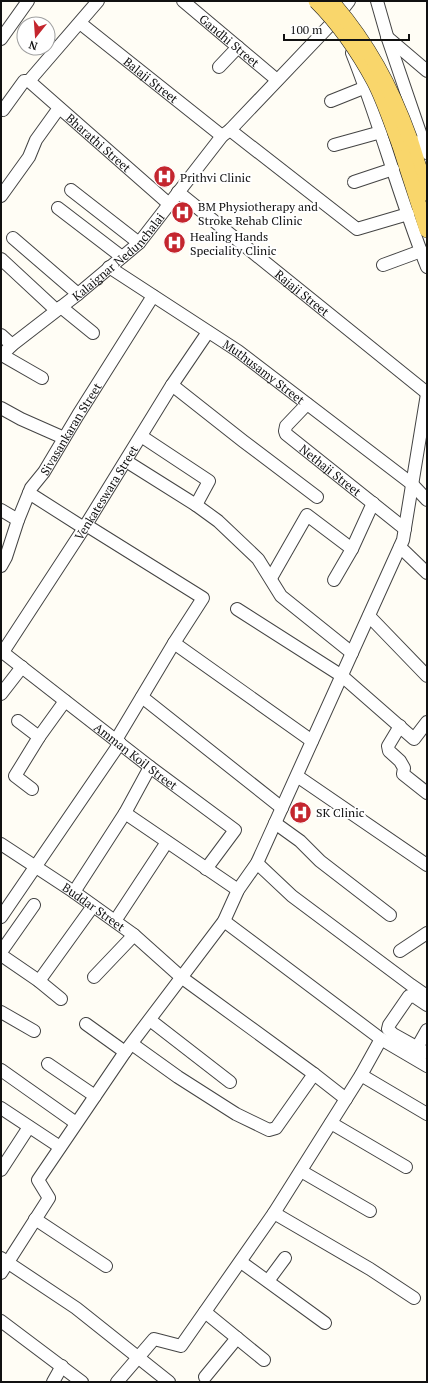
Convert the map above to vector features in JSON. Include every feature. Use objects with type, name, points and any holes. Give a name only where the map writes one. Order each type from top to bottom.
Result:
[{"type":"main road","points":[[315,1],[343,33],[374,81],[388,112],[404,141],[427,193]]},
{"type":"main road","points":[[331,1],[349,21],[368,49],[399,109],[404,141],[427,230]]},
{"type":"street","points":[[1,39],[28,1]]},
{"type":"street","points":[[1,109],[2,110],[24,80],[29,81],[98,1]]},
{"type":"street","name":"Gandhi Street","points":[[183,1],[277,80]]},
{"type":"street","points":[[315,1],[350,49],[366,87],[427,267]]},
{"type":"street","points":[[377,1],[387,36],[427,153]]},
{"type":"street","name":"Kalaignar Nedunchalai","points":[[2,356],[12,345],[78,294],[139,243],[226,133],[332,23],[344,3]]},
{"type":"street","name":"Balaji Street","points":[[80,23],[357,229],[408,214]]},
{"type":"street","points":[[387,36],[427,72]]},
{"type":"street","points":[[219,67],[238,47]]},
{"type":"street","name":"Bharathi Street","points":[[29,81],[169,204]]},
{"type":"street","points":[[331,101],[366,87]]},
{"type":"street","points":[[1,196],[29,157],[36,140],[59,108]]},
{"type":"street","points":[[334,145],[381,132]]},
{"type":"street","points":[[354,182],[393,169]]},
{"type":"street","points":[[70,190],[139,243]]},
{"type":"street","name":"Rajaji Street","points":[[178,192],[427,394]]},
{"type":"street","points":[[58,208],[122,257]]},
{"type":"street","points":[[13,238],[78,294]]},
{"type":"street","points":[[383,265],[421,251]]},
{"type":"street","points":[[1,259],[58,308],[93,333]]},
{"type":"street","name":"Muthusamy Street","points":[[109,267],[238,351],[412,484],[427,500]]},
{"type":"street","name":"Sivasankaran Street","points":[[1,566],[6,557],[18,520],[31,488],[44,472],[153,296]]},
{"type":"street","name":"Venkateswara Street","points":[[2,652],[85,526],[172,385],[208,332]]},
{"type":"street","points":[[1,335],[12,345]]},
{"type":"street","points":[[2,356],[42,378]]},
{"type":"street","points":[[172,385],[243,441],[317,496]]},
{"type":"street","points":[[169,1382],[76,1308],[3,1265],[49,1198],[38,1180],[129,1048],[224,921],[238,890],[257,863],[404,540],[427,394]]},
{"type":"street","name":"Nethaji Street","points":[[307,404],[286,426],[286,434],[405,529]]},
{"type":"street","points":[[1,408],[21,419],[64,438]]},
{"type":"street","points":[[141,436],[209,481],[196,505]]},
{"type":"street","points":[[126,461],[196,505],[218,521],[258,559],[281,596],[352,653]]},
{"type":"street","points":[[1,917],[36,867],[118,742],[142,697],[203,598],[85,526],[29,494]]},
{"type":"street","points":[[334,580],[352,549],[373,503]]},
{"type":"street","points":[[1,510],[18,520]]},
{"type":"street","points":[[271,578],[307,515],[352,549]]},
{"type":"street","points":[[400,547],[427,573]]},
{"type":"street","points":[[237,609],[342,676],[414,739],[427,722]]},
{"type":"street","points":[[369,616],[427,676]]},
{"type":"street","points":[[174,643],[312,741]]},
{"type":"street","name":"Amman Koil Street","points":[[2,652],[150,767],[235,830],[206,869]]},
{"type":"street","points":[[1,694],[22,667]]},
{"type":"street","points":[[142,697],[282,808]]},
{"type":"street","points":[[32,789],[15,776],[39,737],[65,701]]},
{"type":"street","points":[[18,720],[39,737]]},
{"type":"street","points":[[400,726],[388,746],[389,751],[400,761],[404,768],[403,774],[427,793]]},
{"type":"street","points":[[74,892],[125,814],[150,767]]},
{"type":"street","points":[[297,776],[427,865]]},
{"type":"street","points":[[125,814],[238,890]]},
{"type":"street","points":[[276,823],[300,841],[320,861],[390,914]]},
{"type":"street","points":[[115,921],[167,842]]},
{"type":"street","name":"Buddar Street","points":[[1,844],[74,892],[134,935],[181,977],[346,1099]]},
{"type":"street","points":[[257,863],[292,896],[427,996]]},
{"type":"street","points":[[34,905],[1,953],[61,999]]},
{"type":"street","points":[[38,981],[93,906]]},
{"type":"street","points":[[224,921],[381,1039],[419,1052]]},
{"type":"street","points":[[400,951],[427,933]]},
{"type":"street","points":[[94,977],[134,935]]},
{"type":"street","points":[[427,1005],[414,997],[409,996],[388,1027],[391,1033],[419,1052],[427,1066]]},
{"type":"street","points":[[1,1012],[34,1031]]},
{"type":"street","points":[[150,1020],[230,1082]]},
{"type":"street","points":[[86,1024],[129,1048],[236,1114],[270,1130],[276,1128],[314,1074]]},
{"type":"street","points":[[419,1052],[427,1030]]},
{"type":"street","points":[[118,1382],[154,1339],[181,1346],[274,1213],[361,1075],[381,1039]]},
{"type":"street","points":[[48,1064],[95,1096]]},
{"type":"street","points":[[1,1070],[76,1123]]},
{"type":"street","points":[[361,1075],[427,1114]]},
{"type":"street","points":[[1,1108],[60,1147]]},
{"type":"street","points":[[331,1123],[406,1167]]},
{"type":"street","points":[[1,1170],[29,1127]]},
{"type":"street","points":[[301,1171],[370,1211]]},
{"type":"street","points":[[274,1213],[370,1269],[414,1298]]},
{"type":"street","points":[[35,1219],[106,1266]]},
{"type":"street","points":[[268,1281],[285,1258]]},
{"type":"street","points":[[241,1262],[325,1323]]},
{"type":"street","points":[[205,1312],[264,1360]]},
{"type":"street","points":[[1,1321],[82,1382]]},
{"type":"street","points":[[205,1377],[237,1338]]},
{"type":"street","points":[[53,1382],[62,1366]]},
{"type":"place","name":"Prithvi Clinic","points":[[165,177]]},
{"type":"place","name":"BM Physiotherapy and Stroke Rehab Clinic","points":[[183,213]]},
{"type":"place","name":"Healing Hands Speciality Clinic","points":[[174,243]]},
{"type":"place","name":"SK Clinic","points":[[300,812]]}]
